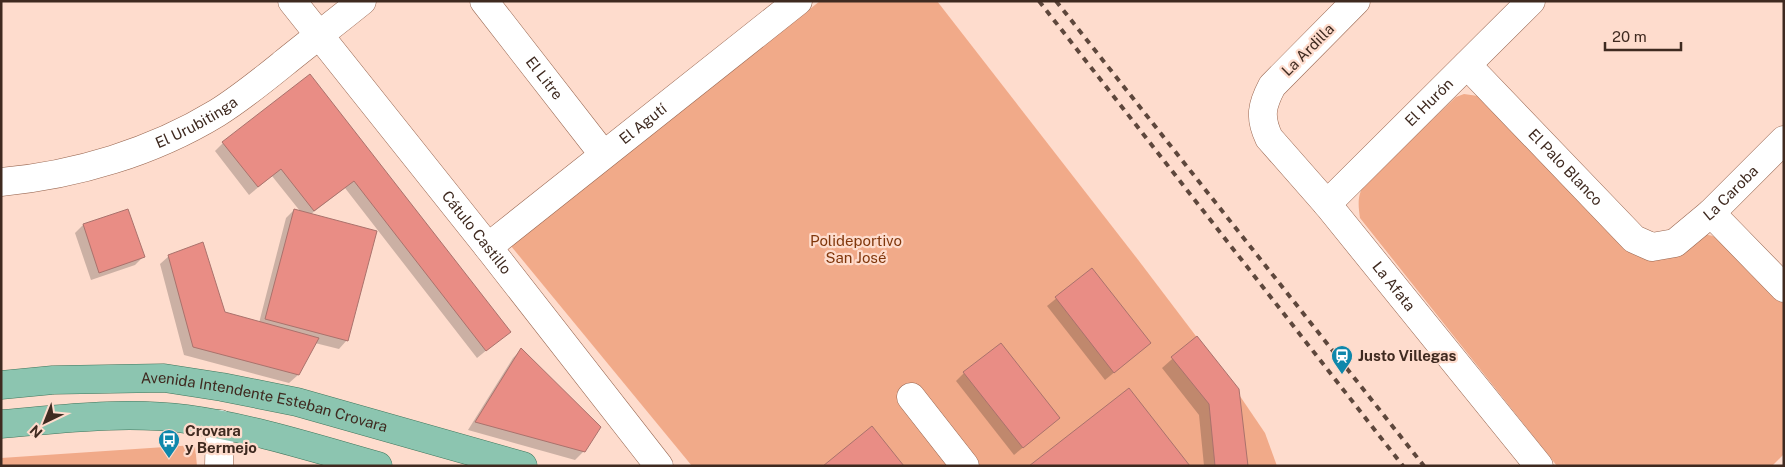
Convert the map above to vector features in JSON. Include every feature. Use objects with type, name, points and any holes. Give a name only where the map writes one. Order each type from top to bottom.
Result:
[{"type":"main road","name":"Avenida Intendente Esteban Crovara","points":[[1,384],[53,380],[164,378],[222,387],[296,402],[523,466]]},
{"type":"main road","name":"Avenida Intendente Esteban Crovara","points":[[1,424],[101,416],[185,419],[266,434],[378,466]]},
{"type":"street","name":"Cátulo Castillo","points":[[292,1],[659,466]]},
{"type":"street","name":"El Urubitinga","points":[[1,182],[32,179],[78,169],[142,149],[178,133],[217,113],[250,90],[362,1]]},
{"type":"street","name":"El Litre","points":[[484,1],[603,154]]},
{"type":"street","name":"El Agutí","points":[[488,247],[798,1]]},
{"type":"street","name":"La Ardilla","points":[[1264,102],[1272,86],[1356,1]]},
{"type":"street","name":"El Hurón","points":[[1327,204],[1532,1]]},
{"type":"street","name":"El Palo Blanco","points":[[1467,65],[1634,238],[1652,247],[1675,244]]},
{"type":"street","name":"La Afata","points":[[1264,102],[1263,125],[1269,138],[1327,204],[1539,466]]},
{"type":"street","name":"La Caroba","points":[[1675,244],[1710,213],[1784,140]]},
{"type":"street","points":[[1710,213],[1784,288]]},
{"type":"street","points":[[911,397],[965,466]]},
{"type":"street","points":[[219,466],[220,424]]},
{"type":"green space","name":"Polideportivo San José","points":[[820,1],[937,1],[1227,377],[1265,433],[1277,466],[692,466],[511,246]]},
{"type":"green space","points":[[1464,94],[1478,96],[1647,257],[1664,258],[1678,252],[1702,235],[1708,235],[1726,244],[1736,253],[1784,304],[1784,454],[1772,466],[1557,466],[1360,218],[1359,199],[1366,182],[1456,97]]},
{"type":"green space","points":[[195,445],[197,466],[1,466],[1,458]]},
{"type":"building","points":[[310,74],[511,332],[486,351],[354,181],[314,211],[281,169],[258,187],[222,142]]},
{"type":"building","points":[[128,209],[145,257],[99,273],[83,224]]},
{"type":"building","points":[[294,209],[377,231],[348,341],[265,319]]},
{"type":"building","points":[[203,242],[225,312],[319,338],[299,375],[193,347],[168,255]]},
{"type":"building","points":[[1092,268],[1151,343],[1114,373],[1055,297]]},
{"type":"building","points":[[1197,336],[1239,389],[1248,466],[1215,466],[1209,404],[1171,357]]},
{"type":"building","points":[[1001,343],[1060,418],[1023,448],[963,372]]},
{"type":"building","points":[[521,348],[601,427],[585,452],[475,422]]},
{"type":"building","points":[[1129,388],[1190,466],[1029,466]]},
{"type":"building","points":[[872,426],[904,466],[823,466]]},
{"type":"railway","points":[[1039,1],[1403,466]]},
{"type":"railway","points":[[1056,1],[1424,466]]},
{"type":"place","name":"Justo Villegas","points":[[1342,375]]},
{"type":"place","name":"Crovara y Bermejo","points":[[169,459]]}]
